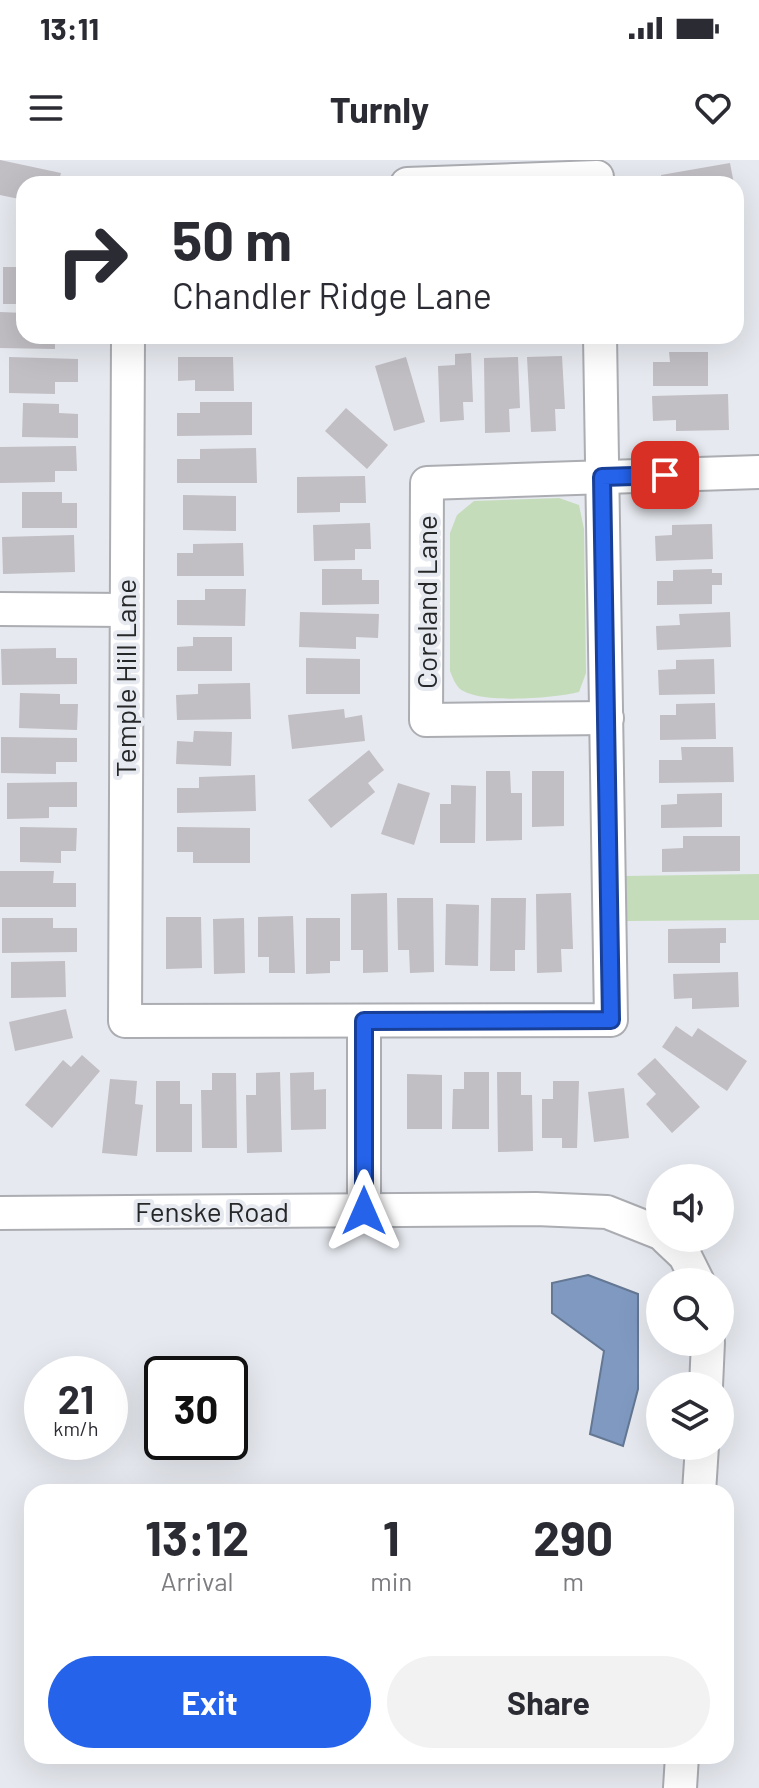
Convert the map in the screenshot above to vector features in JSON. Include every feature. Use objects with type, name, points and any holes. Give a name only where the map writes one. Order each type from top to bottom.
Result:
[{"type":"street","name":"Temple Hill Lane","points":[[128,344],[125,1021],[364,1021]]},
{"type":"street","points":[[364,1211],[364,1021],[611,1020],[600,344]]},
{"type":"street","points":[[602,477],[759,472]]},
{"type":"street","name":"Coreland Lane","points":[[602,477],[427,483],[426,720],[607,718]]},
{"type":"street","points":[[0,609],[126,610]]},
{"type":"street","name":"Fenske Road","points":[[0,1213],[536,1209],[607,1212],[646,1227]]},
{"type":"street","points":[[700,1484],[701,1460]]},
{"type":"street","points":[[680,1788],[682,1764]]},
{"type":"green space","points":[[559,498],[579,505],[584,529],[586,673],[579,692],[517,699],[469,693],[459,688],[450,671],[450,533],[457,515],[474,501]]},
{"type":"green space","points":[[759,874],[759,920],[627,921],[626,876]]},
{"type":"water","points":[[588,1275],[638,1294],[638,1389],[623,1446],[590,1434],[604,1351],[552,1313],[552,1283]]},
{"type":"building","points":[[0,160],[61,173],[60,176],[16,176],[16,198],[0,195]]},
{"type":"building","points":[[730,163],[732,176],[661,176]]},
{"type":"building","points":[[3,267],[16,267],[16,304],[3,304]]},
{"type":"building","points":[[0,312],[16,313],[16,344],[55,344],[55,349],[0,348]]},
{"type":"building","points":[[669,352],[708,352],[708,386],[653,386],[653,362],[670,362]]},
{"type":"building","points":[[471,353],[473,402],[463,402],[464,420],[440,422],[438,366],[455,365],[455,354]]},
{"type":"building","points":[[562,356],[565,409],[555,409],[556,431],[531,432],[527,357]]},
{"type":"building","points":[[9,357],[78,359],[78,382],[55,382],[55,394],[9,393]]},
{"type":"building","points":[[178,357],[233,357],[234,391],[195,391],[195,380],[178,381]]},
{"type":"building","points":[[406,357],[425,422],[394,431],[375,366]]},
{"type":"building","points":[[518,357],[520,408],[509,409],[510,432],[485,433],[484,358]]},
{"type":"building","points":[[728,394],[729,430],[676,431],[676,420],[653,421],[652,396]]},
{"type":"building","points":[[200,402],[252,402],[252,435],[177,436],[177,413],[200,413]]},
{"type":"building","points":[[23,403],[59,404],[59,413],[78,414],[78,438],[22,437]]},
{"type":"building","points":[[346,408],[388,445],[367,469],[325,431]]},
{"type":"building","points":[[76,446],[77,471],[55,471],[55,482],[0,483],[0,447]]},
{"type":"building","points":[[256,448],[257,483],[177,483],[177,459],[200,459],[200,449]]},
{"type":"building","points":[[365,476],[366,503],[340,503],[340,512],[297,513],[297,477]]},
{"type":"building","points":[[22,492],[62,492],[62,503],[77,503],[77,528],[22,528]]},
{"type":"building","points":[[183,495],[236,496],[236,531],[183,530]]},
{"type":"building","points":[[370,523],[371,549],[355,549],[355,560],[314,561],[313,525]]},
{"type":"building","points":[[712,524],[713,559],[656,561],[655,536],[672,535],[672,525]]},
{"type":"building","points":[[74,535],[75,572],[3,574],[2,537]]},
{"type":"building","points":[[243,543],[244,576],[177,576],[177,553],[193,553],[193,544]]},
{"type":"building","points":[[322,569],[362,569],[362,580],[379,580],[379,604],[322,605]]},
{"type":"building","points":[[712,569],[712,573],[722,573],[722,585],[712,585],[712,604],[657,605],[657,581],[673,581],[673,570]]},
{"type":"building","points":[[205,589],[246,589],[245,626],[177,625],[177,600],[205,600]]},
{"type":"building","points":[[300,612],[379,614],[378,638],[356,637],[356,649],[299,647]]},
{"type":"building","points":[[730,612],[731,647],[657,650],[656,626],[680,625],[679,614]]},
{"type":"building","points":[[193,637],[232,637],[232,671],[177,671],[177,647],[193,646]]},
{"type":"building","points":[[56,648],[56,658],[77,658],[77,684],[2,685],[1,649]]},
{"type":"building","points":[[306,658],[360,659],[360,694],[306,694]]},
{"type":"building","points":[[714,659],[715,694],[659,695],[658,670],[676,669],[676,660]]},
{"type":"building","points":[[250,683],[251,719],[177,720],[176,695],[198,694],[198,684]]},
{"type":"building","points":[[20,693],[60,694],[60,704],[78,704],[77,730],[19,728]]},
{"type":"building","points":[[715,703],[716,739],[660,740],[660,715],[676,715],[676,704]]},
{"type":"building","points":[[344,709],[345,718],[362,715],[365,741],[292,749],[288,715]]},
{"type":"building","points":[[194,731],[232,732],[231,766],[176,764],[177,741],[193,742]]},
{"type":"building","points":[[1,737],[77,738],[77,762],[56,762],[56,774],[1,773]]},
{"type":"building","points":[[681,747],[733,747],[734,782],[659,783],[659,760],[682,760]]},
{"type":"building","points":[[369,750],[384,770],[368,783],[375,792],[331,828],[308,800]]},
{"type":"building","points":[[486,771],[510,771],[511,793],[522,793],[522,840],[486,841]]},
{"type":"building","points":[[532,771],[564,771],[564,826],[532,827]]},
{"type":"building","points":[[255,775],[256,811],[177,813],[177,788],[199,788],[199,777]]},
{"type":"building","points":[[77,782],[77,807],[49,807],[49,818],[7,819],[7,783]]},
{"type":"building","points":[[398,783],[430,793],[414,845],[381,834]]},
{"type":"building","points":[[451,785],[476,786],[475,843],[440,843],[440,804],[451,804]]},
{"type":"building","points":[[722,793],[722,827],[661,828],[661,805],[677,804],[677,794]]},
{"type":"building","points":[[20,827],[77,828],[76,851],[61,851],[61,863],[20,862]]},
{"type":"building","points":[[177,827],[250,828],[250,863],[193,863],[193,852],[177,852]]},
{"type":"building","points":[[683,836],[740,836],[740,871],[662,872],[662,849],[683,848]]},
{"type":"building","points":[[0,871],[54,871],[53,883],[76,883],[76,907],[0,907]]},
{"type":"building","points":[[387,893],[388,972],[363,973],[363,950],[351,950],[351,894]]},
{"type":"building","points":[[571,893],[573,949],[561,949],[562,972],[537,973],[536,894]]},
{"type":"building","points":[[397,898],[433,898],[434,972],[410,973],[409,950],[398,950]]},
{"type":"building","points":[[491,898],[526,898],[525,950],[515,950],[515,971],[490,971]]},
{"type":"building","points":[[446,904],[479,905],[478,966],[445,965]]},
{"type":"building","points":[[293,916],[295,973],[269,973],[269,957],[258,957],[258,917]]},
{"type":"building","points":[[166,917],[201,917],[202,968],[166,969]]},
{"type":"building","points":[[2,918],[53,918],[53,928],[77,928],[77,952],[2,953]]},
{"type":"building","points":[[244,918],[245,973],[214,974],[213,919]]},
{"type":"building","points":[[306,918],[340,918],[340,961],[330,961],[330,973],[306,974]]},
{"type":"building","points":[[726,928],[726,943],[720,943],[720,963],[668,963],[668,929]]},
{"type":"building","points":[[65,961],[66,997],[11,998],[11,962]]},
{"type":"building","points":[[738,972],[739,1007],[692,1009],[692,998],[674,999],[673,974]]},
{"type":"building","points":[[66,1009],[73,1038],[15,1051],[9,1022]]},
{"type":"building","points":[[676,1026],[692,1037],[698,1028],[747,1061],[727,1091],[662,1047]]},
{"type":"building","points":[[82,1055],[100,1071],[52,1128],[25,1105],[63,1060],[71,1067]]},
{"type":"building","points":[[655,1058],[700,1107],[672,1133],[646,1104],[656,1094],[637,1074]]},
{"type":"building","points":[[280,1072],[282,1152],[247,1153],[246,1095],[256,1095],[256,1073]]},
{"type":"building","points":[[314,1072],[314,1090],[326,1089],[326,1129],[291,1130],[290,1073]]},
{"type":"building","points":[[464,1072],[489,1072],[489,1129],[452,1129],[453,1089],[464,1089]]},
{"type":"building","points":[[497,1072],[521,1072],[521,1095],[532,1095],[533,1151],[498,1152]]},
{"type":"building","points":[[212,1073],[236,1073],[237,1148],[202,1148],[201,1090],[212,1090]]},
{"type":"building","points":[[407,1074],[442,1075],[442,1129],[407,1129]]},
{"type":"building","points":[[110,1079],[137,1081],[135,1104],[143,1105],[137,1156],[102,1153]]},
{"type":"building","points":[[156,1081],[180,1081],[180,1104],[192,1104],[192,1152],[156,1152]]},
{"type":"building","points":[[553,1081],[579,1081],[577,1148],[562,1148],[562,1138],[542,1138],[542,1099],[553,1099]]},
{"type":"building","points":[[624,1088],[629,1138],[594,1142],[588,1092]]},
{"type":"route","points":[[364,1211],[364,1021],[611,1020],[602,477],[665,475]]}]
